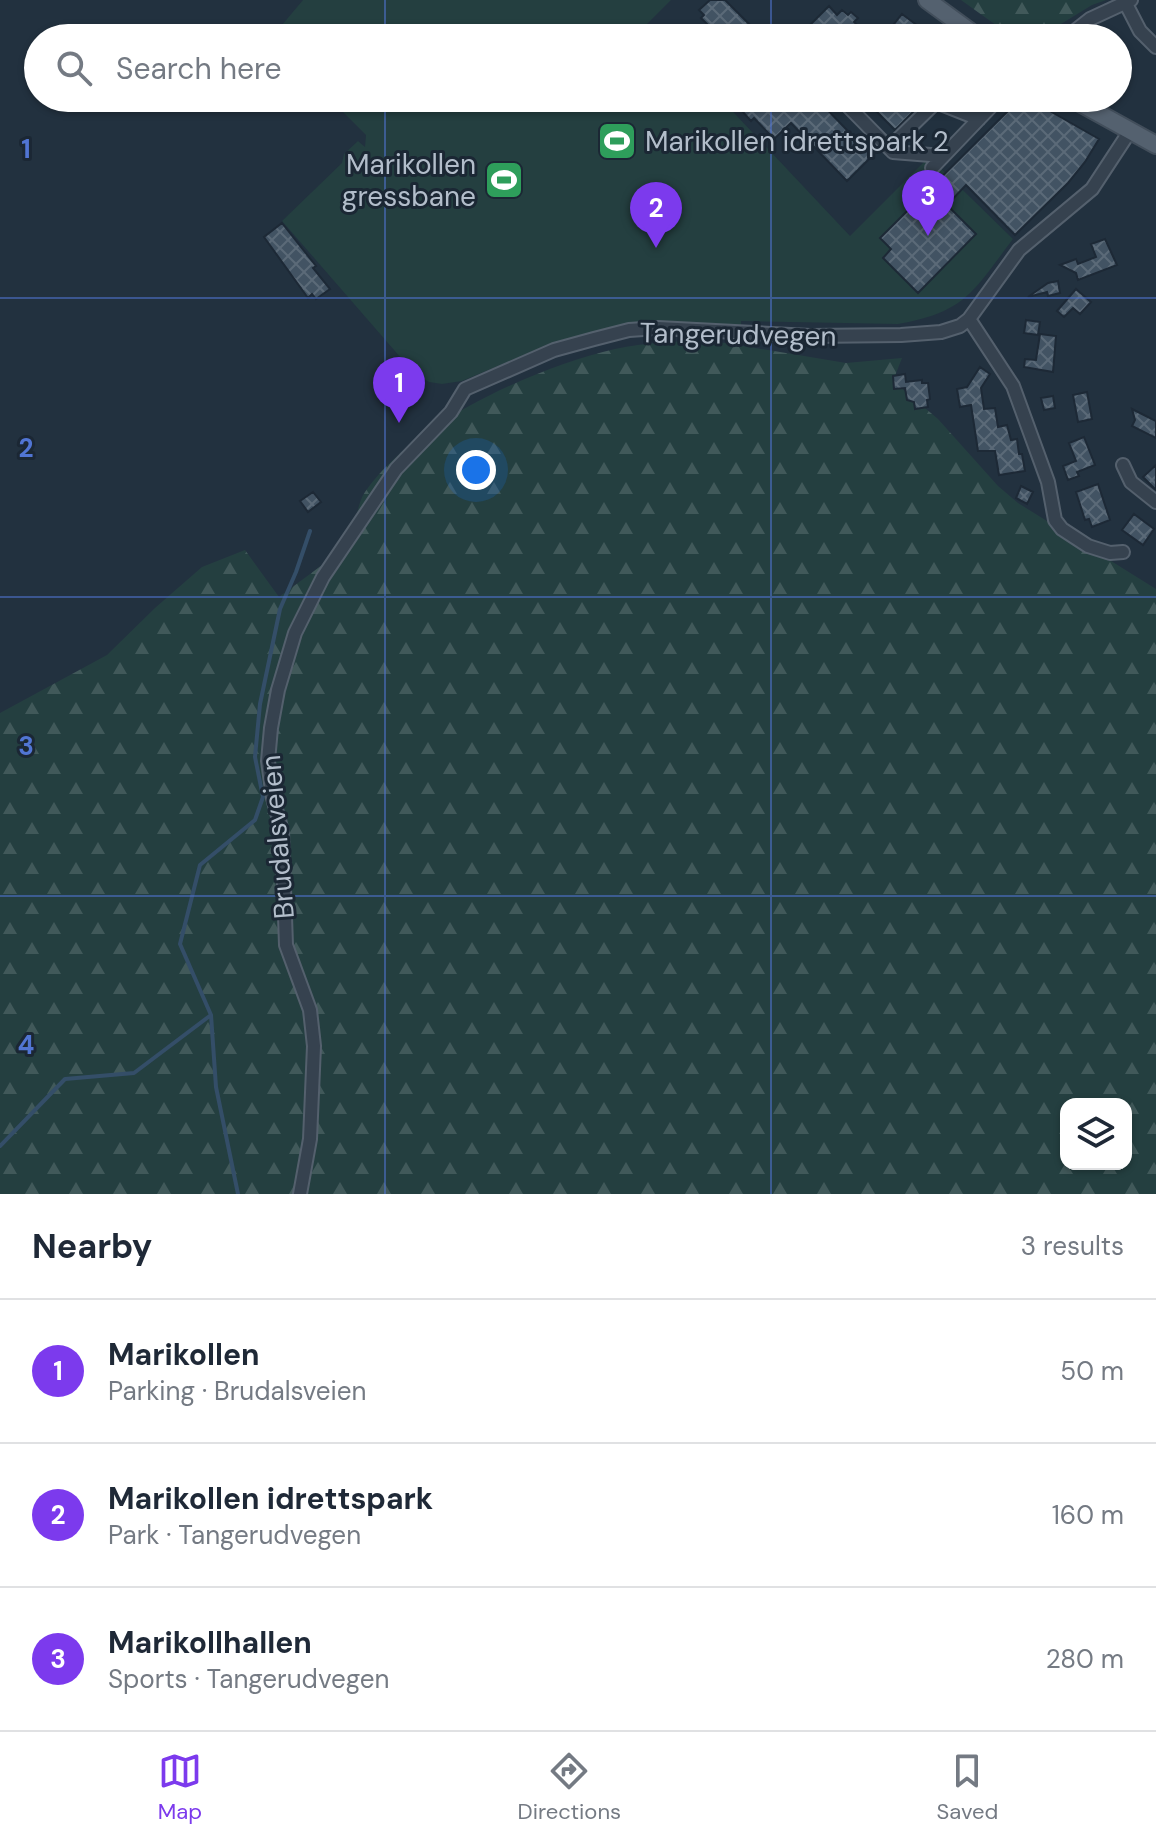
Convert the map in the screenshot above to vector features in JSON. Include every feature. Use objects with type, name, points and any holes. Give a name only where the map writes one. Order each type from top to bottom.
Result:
[{"type":"main road","points":[[927,0],[960,24]]},
{"type":"main road","points":[[1096,112],[1156,145]]},
{"type":"street","points":[[1084,24],[1128,1],[1140,31],[1156,47]]},
{"type":"street","points":[[854,112],[893,152],[938,166],[986,112]]},
{"type":"street","points":[[889,148],[926,112]]},
{"type":"street","points":[[961,112],[979,119]]},
{"type":"street","points":[[1123,552],[1110,553],[1088,546],[1062,529],[1055,520],[1048,482],[1013,386],[969,319],[1019,250],[1092,189],[1130,131]]},
{"type":"street","name":"Tangerudvegen","points":[[465,389],[554,350],[629,330],[676,328],[860,337],[941,332],[960,326],[969,319]]},
{"type":"street","name":"Brudalsveien","points":[[300,1194],[310,1139],[314,1046],[310,1010],[286,945],[282,831],[268,761],[278,690],[295,633],[323,577],[389,478],[451,412],[465,389]]},
{"type":"street","points":[[1123,465],[1131,482],[1156,502]]},
{"type":"green space","points":[[303,0],[671,0],[647,24],[283,24]]},
{"type":"green space","points":[[961,0],[1106,0],[1061,24],[994,24]]},
{"type":"green space","points":[[343,112],[733,112],[850,236],[929,157],[1013,239],[967,296],[940,313],[921,319],[898,324],[741,321],[741,327],[629,324],[551,344],[462,381],[429,382],[414,373],[282,221],[342,163],[344,154],[358,141],[365,147],[366,135]]},
{"type":"green space","points":[[707,340],[846,363],[902,358],[893,381],[938,419],[998,486],[1018,503],[1156,589],[1156,1194],[0,1194],[0,713],[107,655],[202,567],[245,550],[279,597],[346,545],[365,492],[386,467],[444,421],[513,384],[583,358],[638,345]]},
{"type":"building","points":[[710,0],[725,0],[749,24],[707,24],[699,10]]},
{"type":"building","points":[[829,6],[837,15],[842,10],[858,18],[854,22],[856,24],[811,24]]},
{"type":"building","points":[[902,14],[915,24],[894,24]]},
{"type":"building","points":[[743,112],[830,112],[872,156],[847,181],[791,123],[774,139],[754,118],[751,121]]},
{"type":"building","points":[[877,112],[913,112],[895,130]]},
{"type":"building","points":[[1007,112],[1052,112],[1099,139],[1068,183],[1015,235],[966,185],[947,205],[976,234],[918,293],[883,258],[891,249],[880,238]]},
{"type":"building","points":[[282,223],[330,289],[316,299],[312,294],[308,298],[264,237]]},
{"type":"building","points":[[1105,239],[1117,265],[1078,280],[1076,273],[1060,265],[1076,259],[1078,264],[1096,257],[1091,244]]},
{"type":"building","points":[[1058,281],[1060,293],[1048,296],[1047,292],[1028,297],[1048,283]]},
{"type":"building","points":[[1076,289],[1091,302],[1080,314],[1073,308],[1064,317],[1057,311]]},
{"type":"building","points":[[1026,320],[1040,322],[1038,335],[1024,333]]},
{"type":"building","points":[[1040,334],[1056,336],[1053,372],[1024,367],[1025,359],[1036,360]]},
{"type":"building","points":[[980,367],[990,374],[981,388],[984,409],[995,408],[998,427],[1007,425],[1011,440],[1017,439],[1025,471],[999,475],[995,451],[978,451],[971,405],[960,407],[957,389],[967,387]]},
{"type":"building","points":[[905,374],[906,382],[922,380],[922,383],[928,383],[928,407],[915,409],[914,402],[907,400],[905,388],[894,389],[893,376]]},
{"type":"building","points":[[1087,392],[1092,419],[1078,422],[1073,395]]},
{"type":"building","points":[[1053,396],[1055,408],[1044,410],[1041,398]]},
{"type":"building","points":[[1132,409],[1156,421],[1156,438],[1132,426],[1135,420]]},
{"type":"building","points":[[1084,437],[1095,465],[1077,472],[1079,476],[1068,480],[1063,466],[1076,461],[1069,443]]},
{"type":"building","points":[[1156,465],[1156,490],[1143,477]]},
{"type":"building","points":[[1098,484],[1110,520],[1092,527],[1089,519],[1085,520],[1076,492]]},
{"type":"building","points":[[1021,486],[1033,492],[1027,504],[1016,498]]},
{"type":"building","points":[[313,492],[321,502],[308,512],[300,501]]},
{"type":"building","points":[[1134,514],[1154,529],[1143,545],[1122,530]]},
{"type":"waterway","points":[[238,1194],[216,1087],[211,1015],[180,944],[200,865],[255,820],[263,797],[255,757],[260,704],[280,609],[310,531]]},
{"type":"waterway","points":[[0,1146],[65,1079],[134,1073],[211,1015]]},
{"type":"place","name":"Marikollen idrettspark 2","points":[[617,141]]},
{"type":"place","name":"Marikollen gressbane","points":[[504,180]]},
{"type":"place","name":"Marikollhallen","points":[[928,236]]},
{"type":"place","name":"Marikollen idrettspark","points":[[656,248]]},
{"type":"place","name":"Marikollen","points":[[399,423]]}]
